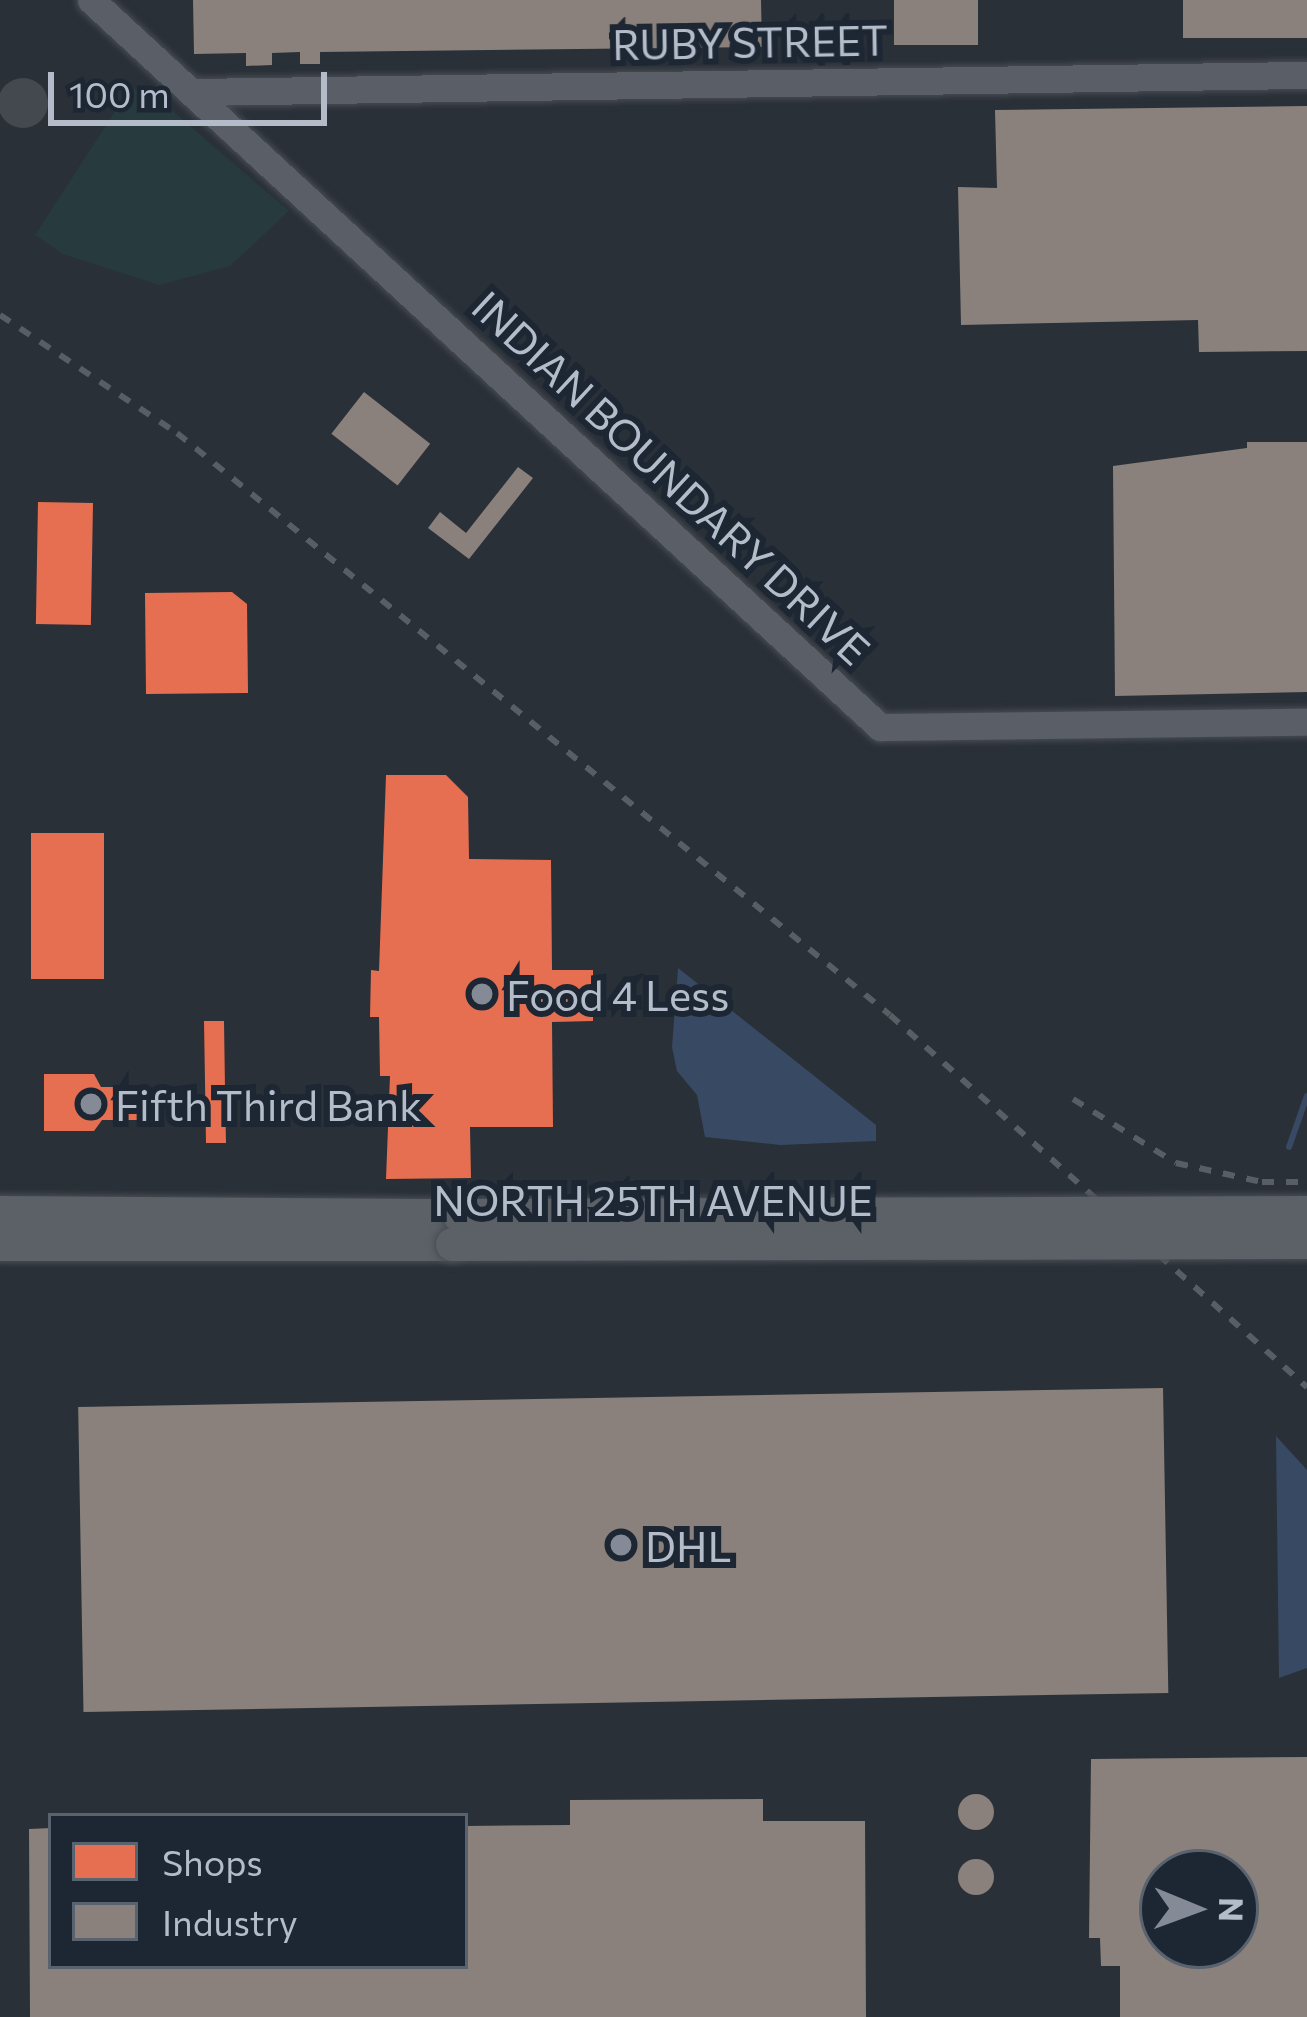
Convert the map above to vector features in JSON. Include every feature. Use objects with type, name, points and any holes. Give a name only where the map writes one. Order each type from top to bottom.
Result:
[{"type":"main road","name":"NORTH 25TH AVENUE","points":[[0,1212],[397,1230],[1307,1242]]},
{"type":"main road","name":"NORTH 25TH AVENUE","points":[[0,1244],[397,1230],[1307,1212]]},
{"type":"street","name":"INDIAN BOUNDARY DRIVE","points":[[91,0],[880,728],[1307,722]]},
{"type":"street","name":"RUBY STREET","points":[[194,92],[1307,75]]},
{"type":"green space","points":[[146,88],[289,211],[230,266],[159,285],[63,254],[35,235],[129,90]]},
{"type":"water","points":[[678,968],[876,1125],[876,1141],[780,1145],[705,1137],[697,1095],[677,1071],[672,1047]]},
{"type":"water","points":[[1276,1436],[1307,1470],[1307,1668],[1279,1678]]},
{"type":"building: Shops","points":[[38,502],[93,503],[91,625],[36,624]]},
{"type":"building: Shops","points":[[232,592],[247,604],[248,693],[146,694],[145,593]]},
{"type":"building: Shops","name":"Food 4 Less","points":[[386,775],[446,775],[468,797],[469,859],[551,860],[552,970],[593,970],[593,1021],[552,1022],[553,1127],[470,1127],[471,1178],[386,1179],[390,1076],[380,1076],[379,1017],[370,1017],[371,970],[379,971]]},
{"type":"building: Shops","points":[[31,833],[104,833],[104,979],[31,979]]},
{"type":"building: Shops","points":[[204,1021],[224,1021],[225,1089],[242,1088],[243,1096],[225,1097],[226,1143],[206,1143]]},
{"type":"building: Shops","name":"Fifth Third Bank","points":[[44,1074],[94,1074],[101,1087],[139,1087],[139,1120],[102,1120],[94,1131],[44,1131]]},
{"type":"building: Industry","points":[[193,0],[761,0],[762,47],[320,52],[320,64],[300,64],[300,52],[272,53],[272,65],[246,66],[246,53],[194,54]]},
{"type":"building: Industry","points":[[894,0],[978,0],[978,45],[894,45]]},
{"type":"building: Industry","points":[[1183,0],[1307,0],[1307,38],[1183,38]]},
{"type":"building: Industry","points":[[1307,106],[1307,351],[1199,352],[1198,320],[961,325],[958,187],[997,188],[995,110]]},
{"type":"building: Industry","points":[[364,392],[430,444],[398,485],[331,434]]},
{"type":"building: Industry","points":[[1247,442],[1307,442],[1307,692],[1115,696],[1113,466],[1247,448]]},
{"type":"building: Industry","points":[[518,467],[533,478],[469,559],[428,528],[440,512],[466,533]]},
{"type":"building: Industry","name":"DHL","points":[[1163,1388],[1168,1693],[83,1712],[78,1407]]},
{"type":"building: Industry","points":[[1307,1757],[1307,2017],[1120,2017],[1120,1966],[1101,1966],[1100,1938],[1089,1938],[1091,1759]]},
{"type":"building: Industry","points":[[976,1794],[989,1799],[994,1812],[989,1825],[976,1830],[963,1825],[958,1812],[963,1799]]},
{"type":"building: Industry","points":[[763,1799],[763,1821],[865,1821],[866,2017],[30,2017],[29,1829],[48,1828],[48,1969],[468,1969],[468,1826],[570,1825],[570,1800]]},
{"type":"building: Industry","points":[[976,1859],[989,1864],[994,1877],[989,1890],[976,1895],[963,1890],[958,1877],[963,1864]]},
{"type":"building: Other","points":[[14,80],[32,80],[46,94],[46,112],[32,126],[14,126],[0,112],[0,94]]},
{"type":"waterway","points":[[1289,1147],[1307,1096]]},
{"type":"railway","points":[[0,315],[177,433],[890,1015],[1307,1387]]},
{"type":"railway","points":[[1073,1099],[1176,1163],[1262,1182],[1307,1182]]},
{"type":"place","name":"Food 4 Less","points":[[482,994]]},
{"type":"place","name":"Fifth Third Bank","points":[[91,1104]]},
{"type":"place","name":"DHL","points":[[621,1545]]}]
